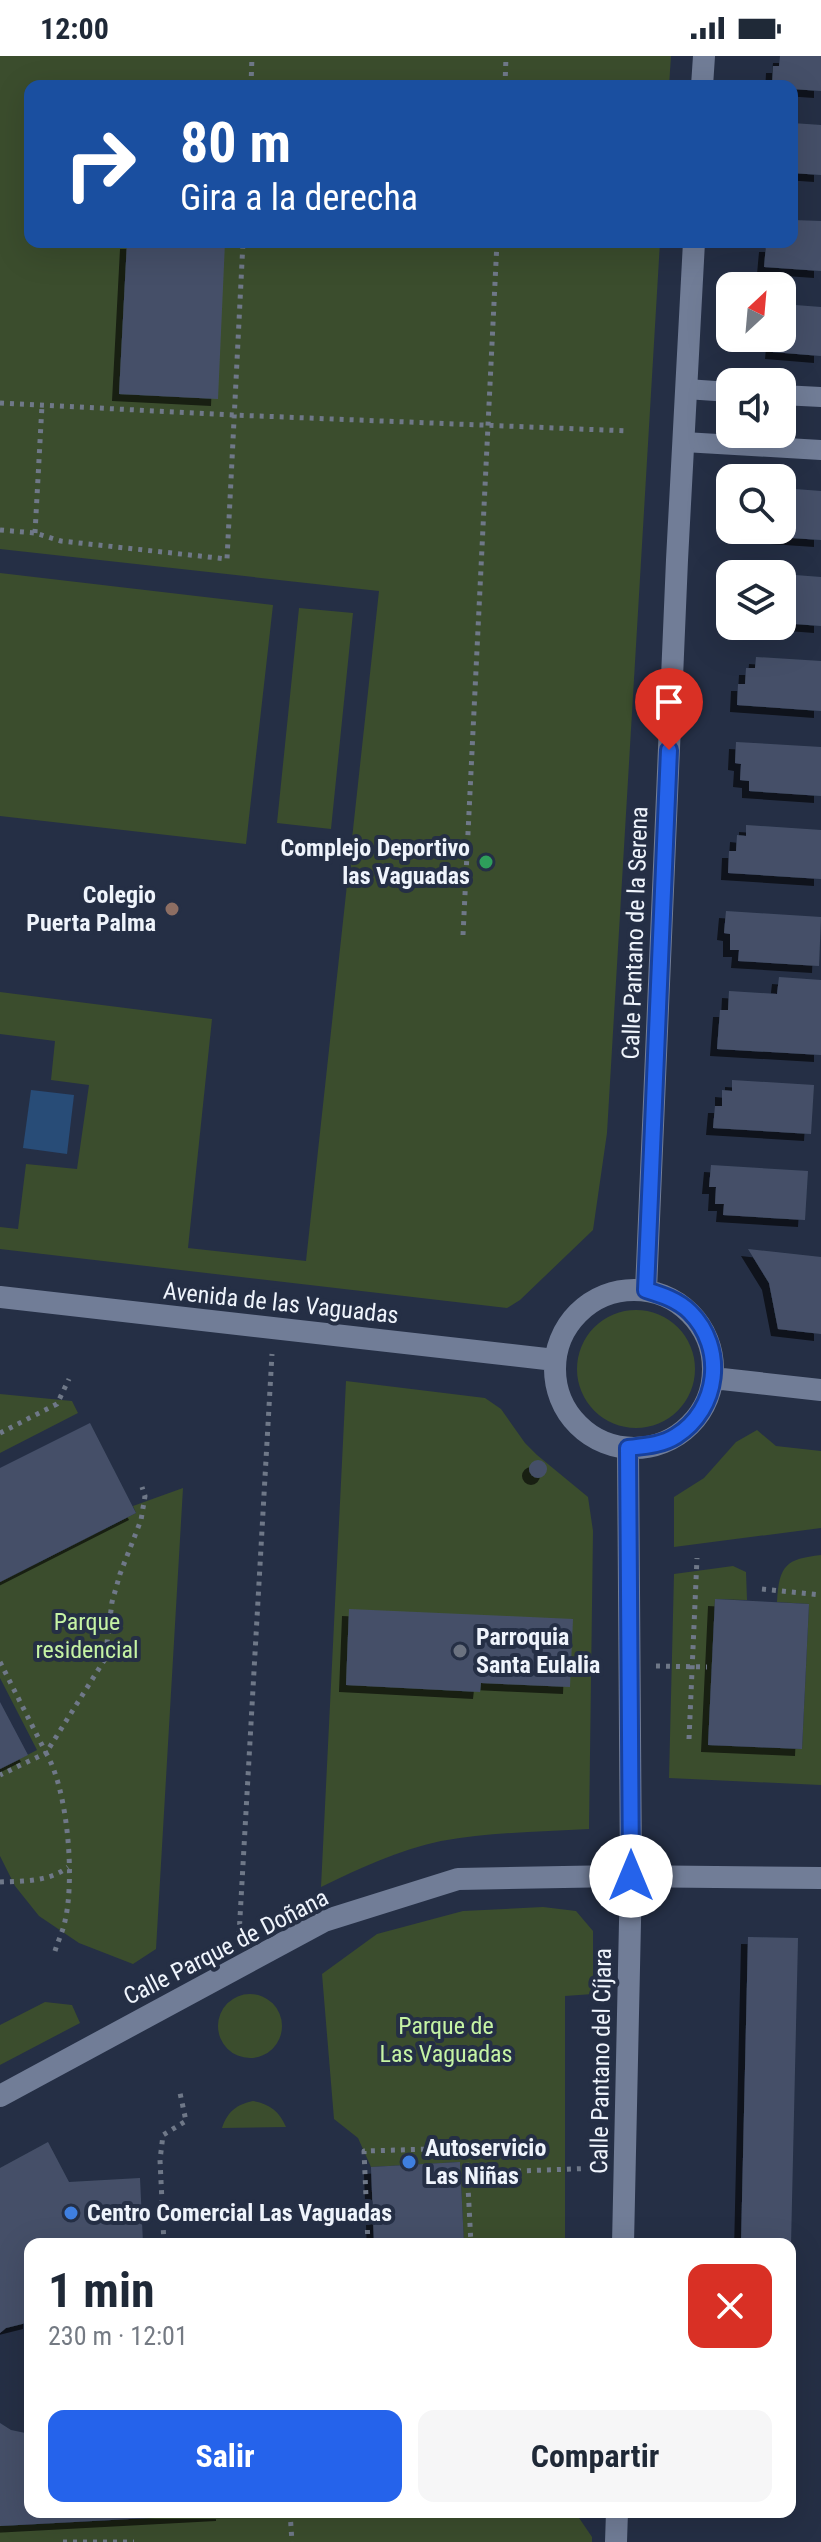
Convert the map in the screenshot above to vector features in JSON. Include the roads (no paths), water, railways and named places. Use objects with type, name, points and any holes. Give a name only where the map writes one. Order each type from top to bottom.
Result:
[{"type":"street","points":[[702,80],[704,56]]},
{"type":"street","name":"Calle Pantano de la Serena","points":[[646,1290],[694,248]]},
{"type":"street","points":[[646,1290],[669,1298],[689,1311],[704,1331],[712,1354],[713,1378],[707,1401],[685,1429],[653,1446],[628,1448],[604,1442],[582,1428],[566,1408],[557,1385],[555,1360],[562,1335],[576,1314],[597,1299],[620,1291],[646,1290]]},
{"type":"street","name":"Avenida de las Vaguadas","points":[[0,1297],[555,1360]]},
{"type":"street","points":[[713,1378],[821,1390]]},
{"type":"street","name":"Calle Pantano del Cíjara","points":[[623,2238],[631,1876],[628,1448]]},
{"type":"street","name":"Calle Parque de Doñana","points":[[0,2096],[324,1921],[458,1879],[631,1876],[821,1878]]},
{"type":"street","points":[[616,2542],[617,2518]]},
{"type":"lane","points":[[686,389],[716,391]]},
{"type":"lane","points":[[796,396],[821,397]]},
{"type":"lane","points":[[684,442],[821,450]]},
{"type":"water","points":[[31,1090],[74,1095],[67,1154],[23,1148]]},
{"type":"place","name":"Complejo Deportivo las Vaguadas","points":[[486,862]]},
{"type":"place","name":"Colegio Puerta Palma","points":[[172,909]]},
{"type":"place","name":"Parroquia Santa Eulalia","points":[[460,1651]]},
{"type":"place","name":"Autoservicio Las Niñas","points":[[409,2162]]},
{"type":"place","name":"Centro Comercial Las Vaguadas","points":[[71,2213]]},
{"type":"park label","name":"Parque residencial","points":[[87,1636]]},
{"type":"park label","name":"Parque de Las Vaguadas","points":[[446,2040]]}]
